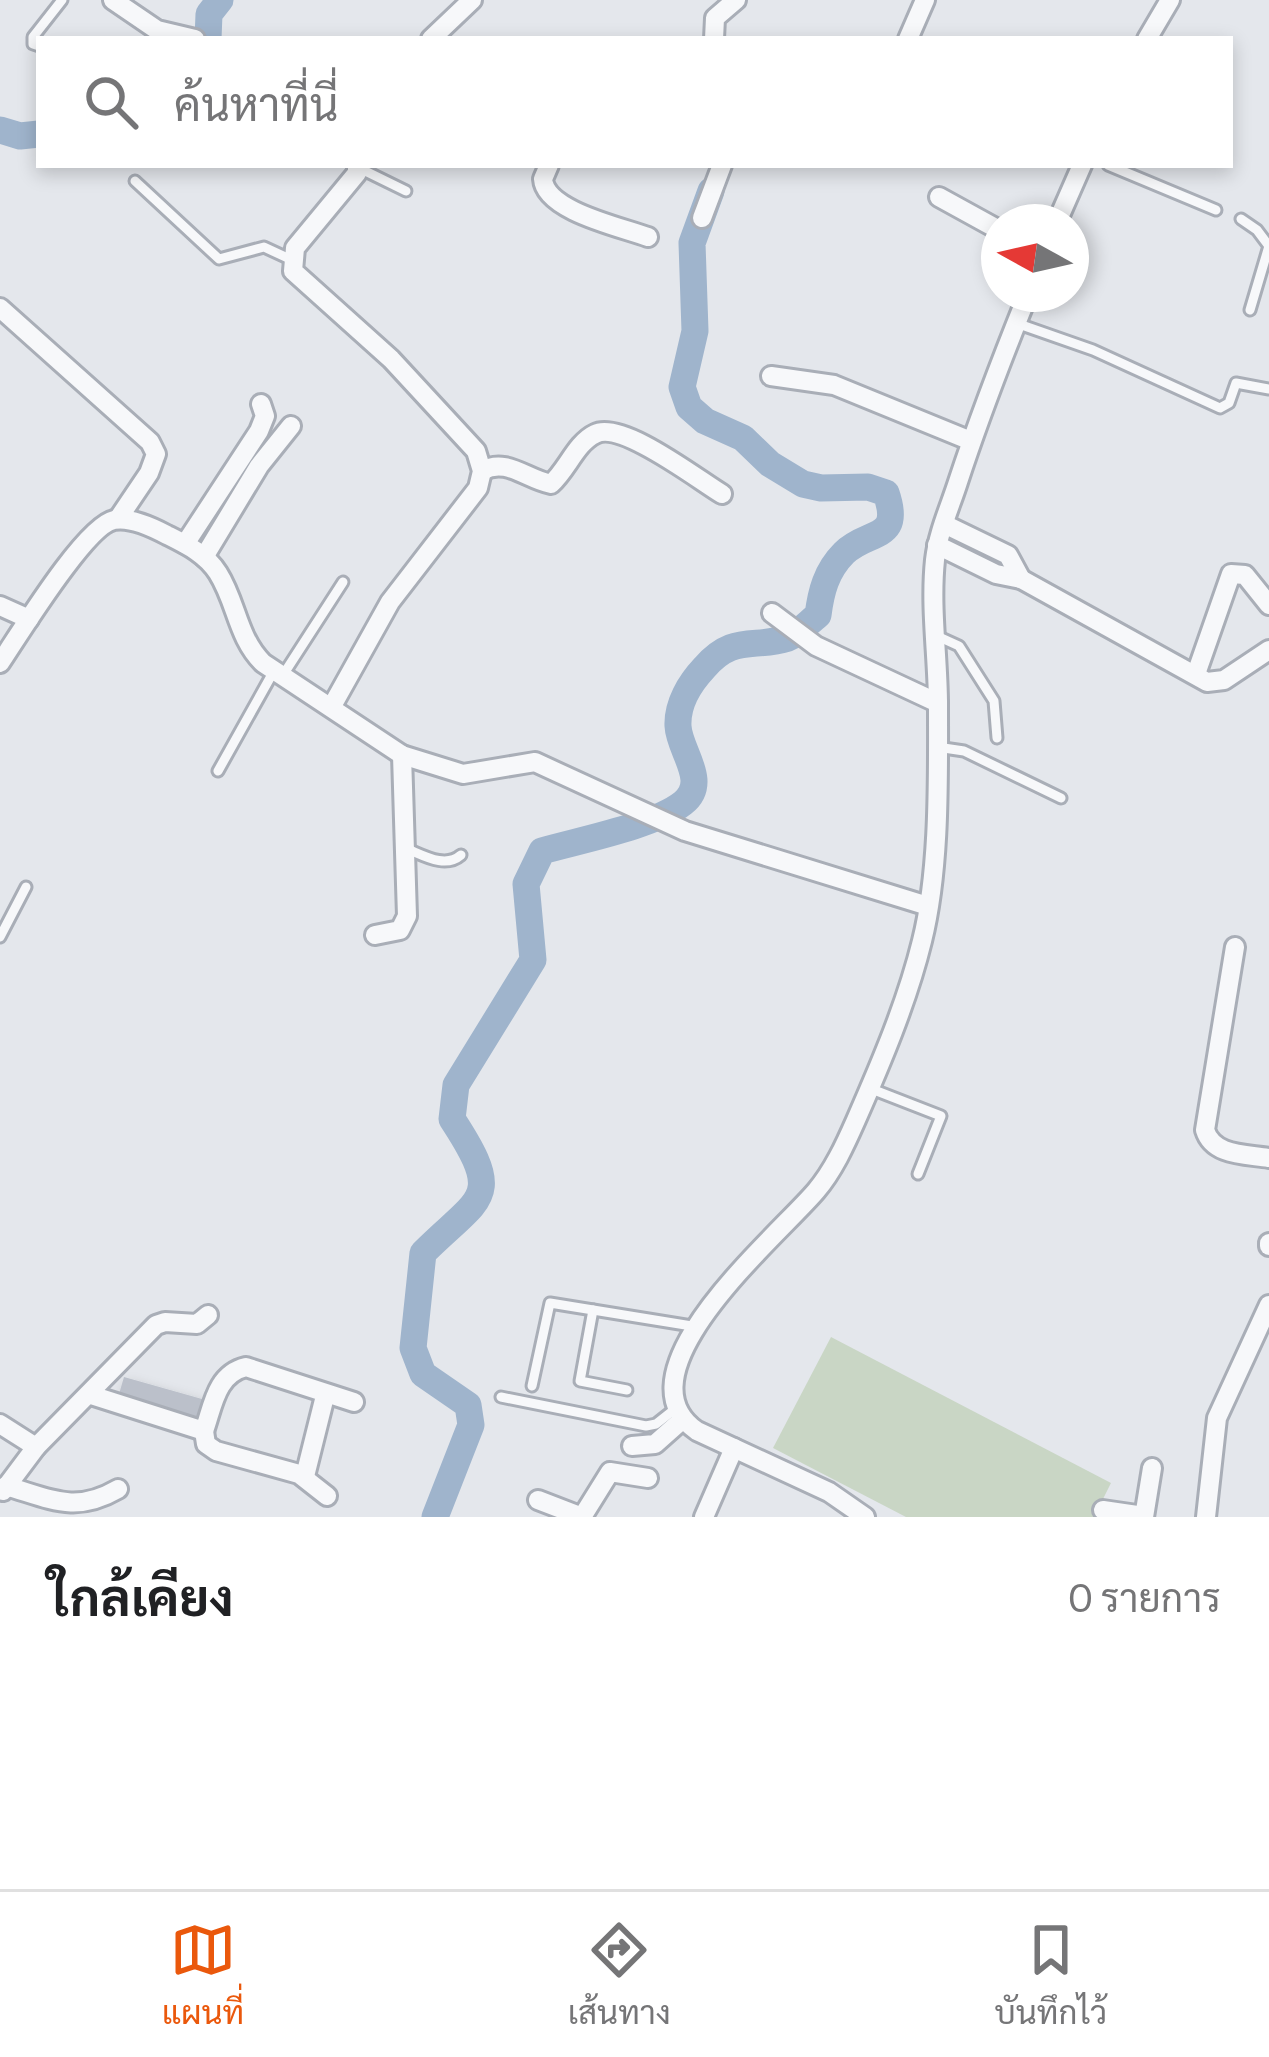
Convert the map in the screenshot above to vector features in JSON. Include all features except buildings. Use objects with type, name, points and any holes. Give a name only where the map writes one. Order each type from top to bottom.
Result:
[{"type":"street","points":[[113,0],[157,30],[182,36]]},
{"type":"street","points":[[453,31],[472,0]]},
{"type":"street","points":[[714,36],[715,18],[736,0]]},
{"type":"street","points":[[909,36],[926,0]]},
{"type":"street","points":[[1150,36],[1170,0]]},
{"type":"street","points":[[332,706],[390,602],[478,488],[482,471],[476,451],[391,359],[292,271],[295,248],[356,168]]},
{"type":"street","points":[[548,168],[543,179],[550,198],[648,236]]},
{"type":"street","points":[[702,218],[721,168]]},
{"type":"street","points":[[1065,204],[1081,168]]},
{"type":"street","points":[[939,197],[981,220]]},
{"type":"street","points":[[0,308],[150,442],[156,454],[118,519],[92,532],[0,663]]},
{"type":"street","points":[[865,1517],[829,1492],[734,1448],[679,1414],[672,1388],[698,1328],[760,1245],[829,1175],[910,980],[928,906],[938,703],[933,598],[936,552],[971,441],[1021,312]]},
{"type":"street","points":[[771,376],[834,386],[971,441]]},
{"type":"street","points":[[185,544],[260,431],[265,416],[261,404]]},
{"type":"street","points":[[204,557],[259,466],[291,426]]},
{"type":"street","points":[[482,471],[492,465],[504,466],[550,484],[588,438],[612,431],[632,438],[722,494]]},
{"type":"street","points":[[118,519],[158,530],[204,557],[220,576],[247,647],[402,755],[464,774],[535,762],[685,831],[928,906]]},
{"type":"street","points":[[944,524],[1009,555],[1021,579]]},
{"type":"street","points":[[936,552],[1021,579],[1208,682],[1225,680],[1269,650]]},
{"type":"street","points":[[1196,674],[1231,574],[1245,575],[1269,605]]},
{"type":"street","points":[[0,605],[29,620]]},
{"type":"street","points":[[780,620],[816,646],[938,703]]},
{"type":"street","points":[[375,934],[400,930],[407,916],[402,755]]},
{"type":"street","points":[[1235,947],[1205,1130],[1217,1149],[1269,1158]]},
{"type":"street","points":[[1206,1517],[1217,1418],[1269,1305]]},
{"type":"street","points":[[118,1489],[92,1502],[69,1504],[3,1491],[36,1447],[156,1325],[196,1324],[208,1315]]},
{"type":"street","points":[[327,1496],[305,1476],[216,1450],[206,1444],[204,1431],[221,1383],[246,1367],[354,1402]]},
{"type":"street","points":[[91,1395],[204,1431]]},
{"type":"street","points":[[305,1476],[324,1400]]},
{"type":"street","points":[[632,1446],[655,1444],[679,1414]]},
{"type":"street","points":[[0,1424],[36,1447]]},
{"type":"street","points":[[704,1517],[734,1448]]},
{"type":"street","points":[[1103,1510],[1144,1517],[1152,1468]]},
{"type":"street","points":[[538,1500],[582,1517],[610,1472],[648,1478]]},
{"type":"lane","points":[[36,45],[33,37],[62,0]]},
{"type":"lane","points":[[361,168],[406,191]]},
{"type":"lane","points":[[1115,168],[1216,210]]},
{"type":"lane","points":[[135,182],[219,259],[264,248],[292,260]]},
{"type":"lane","points":[[1240,219],[1269,246],[1250,310]]},
{"type":"lane","points":[[1016,323],[1093,350],[1220,408],[1229,403],[1237,383],[1269,389]]},
{"type":"lane","points":[[218,771],[279,672],[343,582]]},
{"type":"lane","points":[[935,636],[959,646],[987,690],[997,710],[997,738]]},
{"type":"lane","points":[[937,747],[964,751],[1061,798]]},
{"type":"lane","points":[[405,848],[439,862],[461,855]]},
{"type":"lane","points":[[0,937],[26,887]]},
{"type":"lane","points":[[869,1088],[941,1116],[918,1174]]},
{"type":"lane","points":[[532,1386],[550,1303],[698,1328]]},
{"type":"lane","points":[[593,1310],[580,1381],[627,1390]]},
{"type":"lane","points":[[500,1397],[636,1425],[656,1424],[679,1414]]},
{"type":"green space","points":[[831,1337],[1111,1483],[1094,1517],[906,1517],[773,1448]]},
{"type":"waterway","points":[[208,36],[209,14],[220,0]]},
{"type":"waterway","points":[[0,130],[36,134]]},
{"type":"waterway","points":[[435,1517],[471,1425],[468,1405],[423,1374],[413,1348],[423,1253],[479,1195],[478,1166],[452,1119],[456,1085],[533,960],[526,884],[542,851],[636,825],[683,803],[691,795],[694,776],[678,718],[694,680],[714,657],[734,646],[776,641],[800,631],[818,615],[825,582],[838,560],[887,527],[890,520],[886,493],[868,487],[803,484],[770,464],[743,438],[705,421],[689,407],[682,387],[695,331],[692,243],[711,191]]}]
